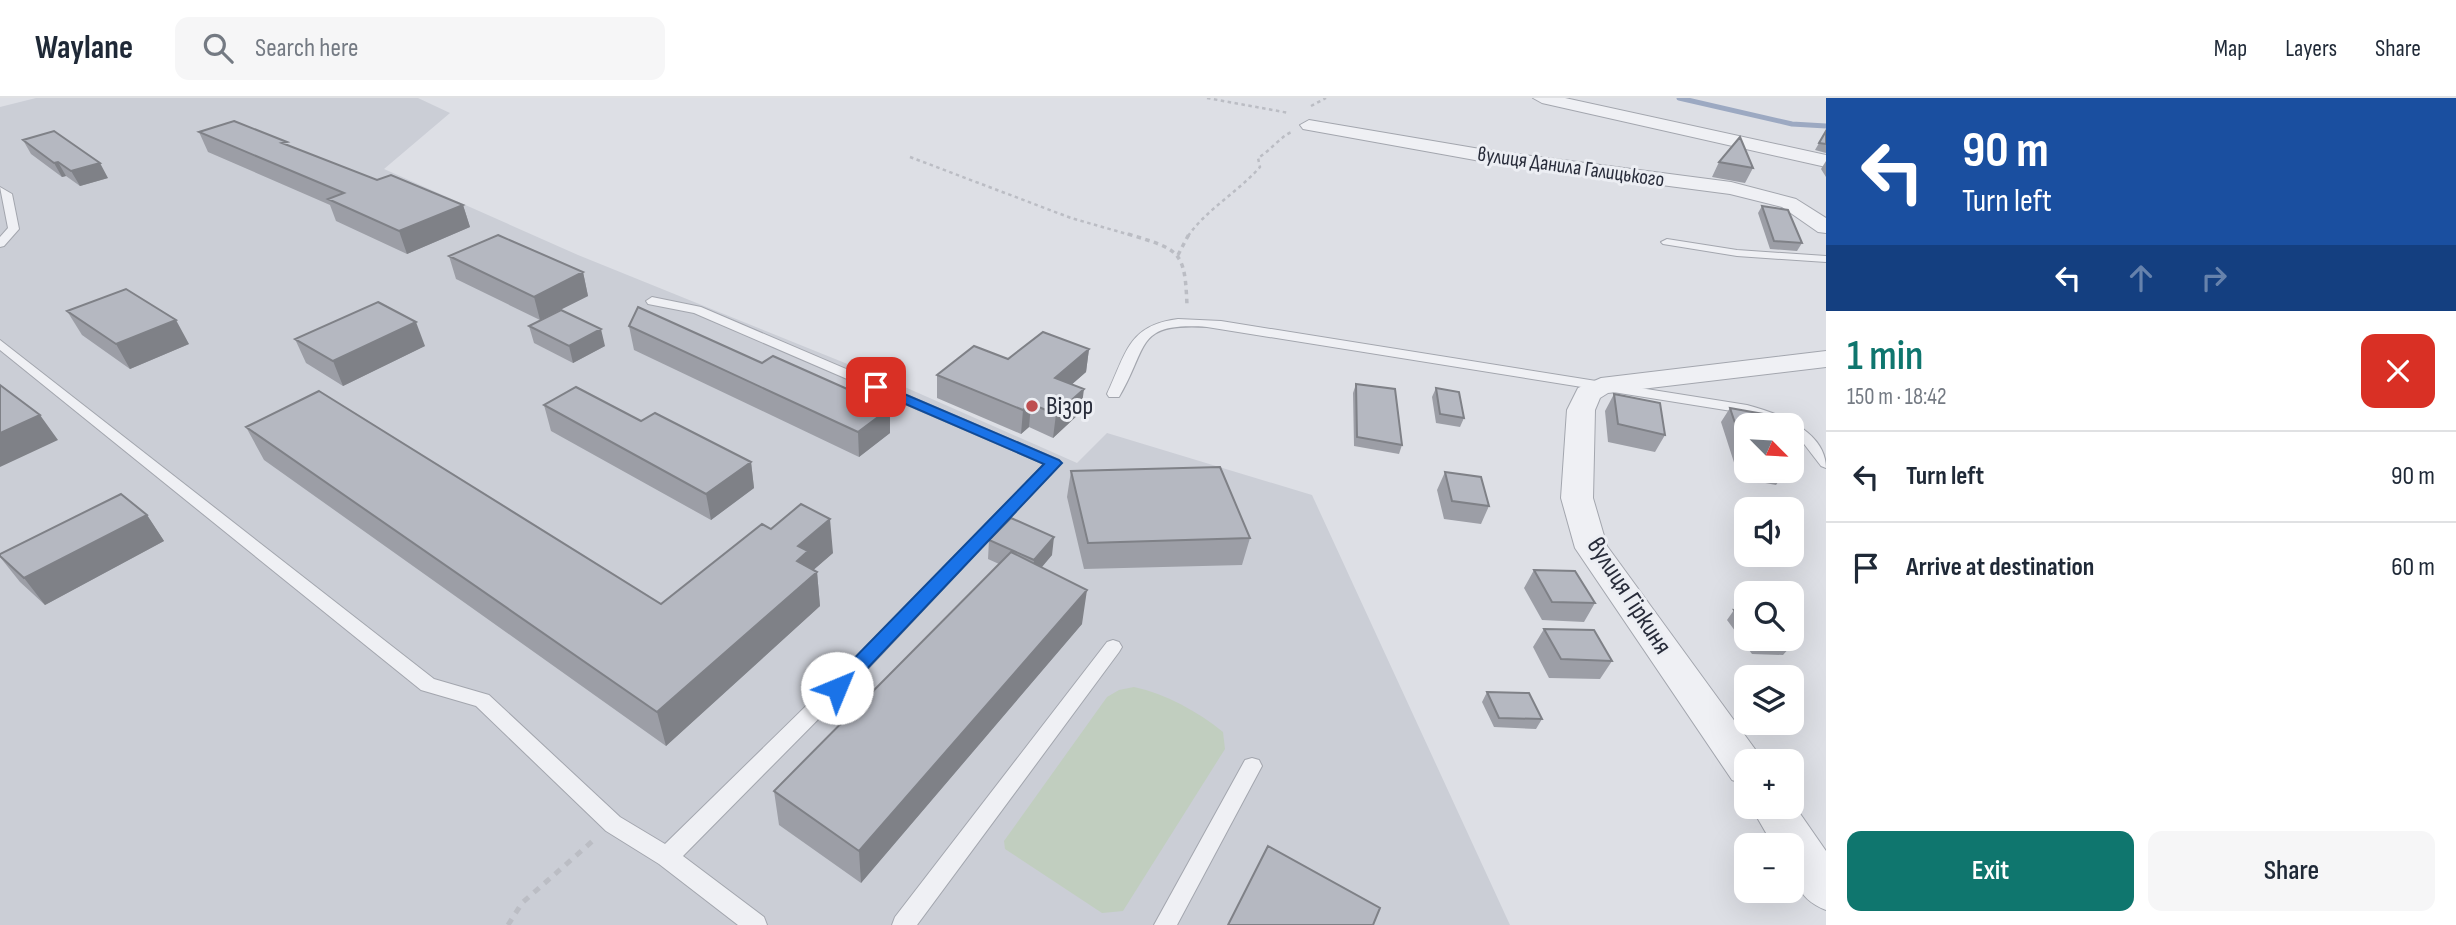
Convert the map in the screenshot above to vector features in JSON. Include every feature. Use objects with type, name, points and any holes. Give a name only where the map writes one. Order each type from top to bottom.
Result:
[{"type":"street","points":[[1542,98],[1826,161]]},
{"type":"street","name":"вулиця Данила Галицького","points":[[1309,125],[1474,154],[1731,188],[1789,203],[1826,227]]},
{"type":"street","points":[[1601,386],[1826,359]]},
{"type":"street","name":"вулиця Гіркиня","points":[[1601,386],[1588,394],[1581,410],[1577,498],[1591,548],[1734,751]]},
{"type":"street","points":[[1780,819],[1826,890]]},
{"type":"lane","points":[[0,190],[7,194],[15,229],[0,244]]},
{"type":"lane","points":[[1667,242],[1737,253],[1826,259]]},
{"type":"lane","points":[[652,301],[698,310],[1054,463],[856,669],[667,857]]},
{"type":"lane","points":[[1114,394],[1140,342],[1152,328],[1160,324],[1188,322],[1747,409],[1757,413]]},
{"type":"lane","points":[[0,345],[428,685],[482,700],[613,824],[667,857],[757,925]]},
{"type":"lane","points":[[1804,436],[1826,463]]},
{"type":"lane","points":[[903,925],[1113,647]]},
{"type":"lane","points":[[1165,925],[1252,766]]},
{"type":"path","points":[[1207,98],[1289,113]]},
{"type":"path","points":[[1178,255],[1182,242],[1197,223],[1256,173],[1260,167],[1258,158],[1273,149],[1284,134],[1309,125]]},
{"type":"path","points":[[911,157],[1071,218],[1153,240],[1178,255],[1186,271],[1187,306],[1213,325]]},
{"type":"path","points":[[508,925],[522,903],[613,824]]},
{"type":"shaded area","points":[[36,98],[418,98],[450,113],[384,169],[578,255],[907,388],[1077,463],[1107,433],[1312,495],[1510,925],[0,925],[0,107]]},
{"type":"green space","points":[[1134,687],[1181,704],[1203,717],[1223,732],[1225,749],[1123,911],[1102,913],[1005,849],[1004,841],[1107,697],[1119,690]]},
{"type":"building","points":[[234,121],[377,180],[391,175],[463,205],[399,231],[328,199],[344,193],[199,132]]},
{"type":"building","points":[[54,131],[100,163],[71,171],[58,162],[54,163],[23,140]]},
{"type":"building","points":[[1826,131],[1826,144],[1819,143]]},
{"type":"building","points":[[1740,137],[1753,168],[1719,162]]},
{"type":"building","points":[[1762,206],[1788,210],[1802,243],[1774,241]]},
{"type":"building","points":[[498,235],[583,272],[534,297],[449,256]]},
{"type":"building","points":[[126,289],[176,320],[116,344],[67,311]]},
{"type":"building","points":[[378,302],[416,322],[333,361],[295,339]]},
{"type":"building","points":[[638,307],[762,363],[773,356],[890,408],[858,432],[629,326]]},
{"type":"building","points":[[561,310],[601,329],[569,346],[529,326]]},
{"type":"building","points":[[1043,332],[1089,349],[1055,378],[1084,389],[1056,414],[1031,404],[1023,410],[937,375],[974,346],[1008,359]]},
{"type":"building","points":[[1356,384],[1395,389],[1402,445],[1357,437]]},
{"type":"building","points":[[0,385],[40,415],[0,433]]},
{"type":"building","points":[[576,387],[641,421],[655,413],[751,462],[706,494],[544,405]]},
{"type":"building","points":[[1436,388],[1459,392],[1464,418],[1440,414]]},
{"type":"building","points":[[319,391],[661,604],[762,524],[771,529],[801,504],[830,519],[798,546],[808,551],[797,561],[817,572],[657,712],[246,427]]},
{"type":"building","points":[[1614,394],[1660,403],[1665,435],[1618,424]]},
{"type":"building","points":[[1730,408],[1758,413],[1734,413],[1734,420]]},
{"type":"building","points":[[1220,467],[1250,538],[1088,543],[1071,471]]},
{"type":"building","points":[[1445,472],[1481,477],[1489,506],[1452,501]]},
{"type":"building","points":[[121,494],[147,515],[24,578],[0,556],[0,554]]},
{"type":"building","points":[[1011,518],[1054,537],[1034,560],[989,540]]},
{"type":"building","points":[[1011,552],[1087,590],[859,851],[774,791]]},
{"type":"building","points":[[1534,570],[1575,571],[1595,603],[1552,602]]},
{"type":"building","points":[[1544,629],[1594,630],[1612,661],[1561,659]]},
{"type":"building","points":[[1487,692],[1529,693],[1542,719],[1499,718]]},
{"type":"building","points":[[1268,846],[1380,908],[1373,925],[1228,925]]},
{"type":"waterway","points":[[1679,98],[1792,124],[1826,126]]},
{"type":"place","name":"Візор","points":[[1032,406]]},
{"type":"route","points":[[837,688],[1054,463],[876,387]]}]
